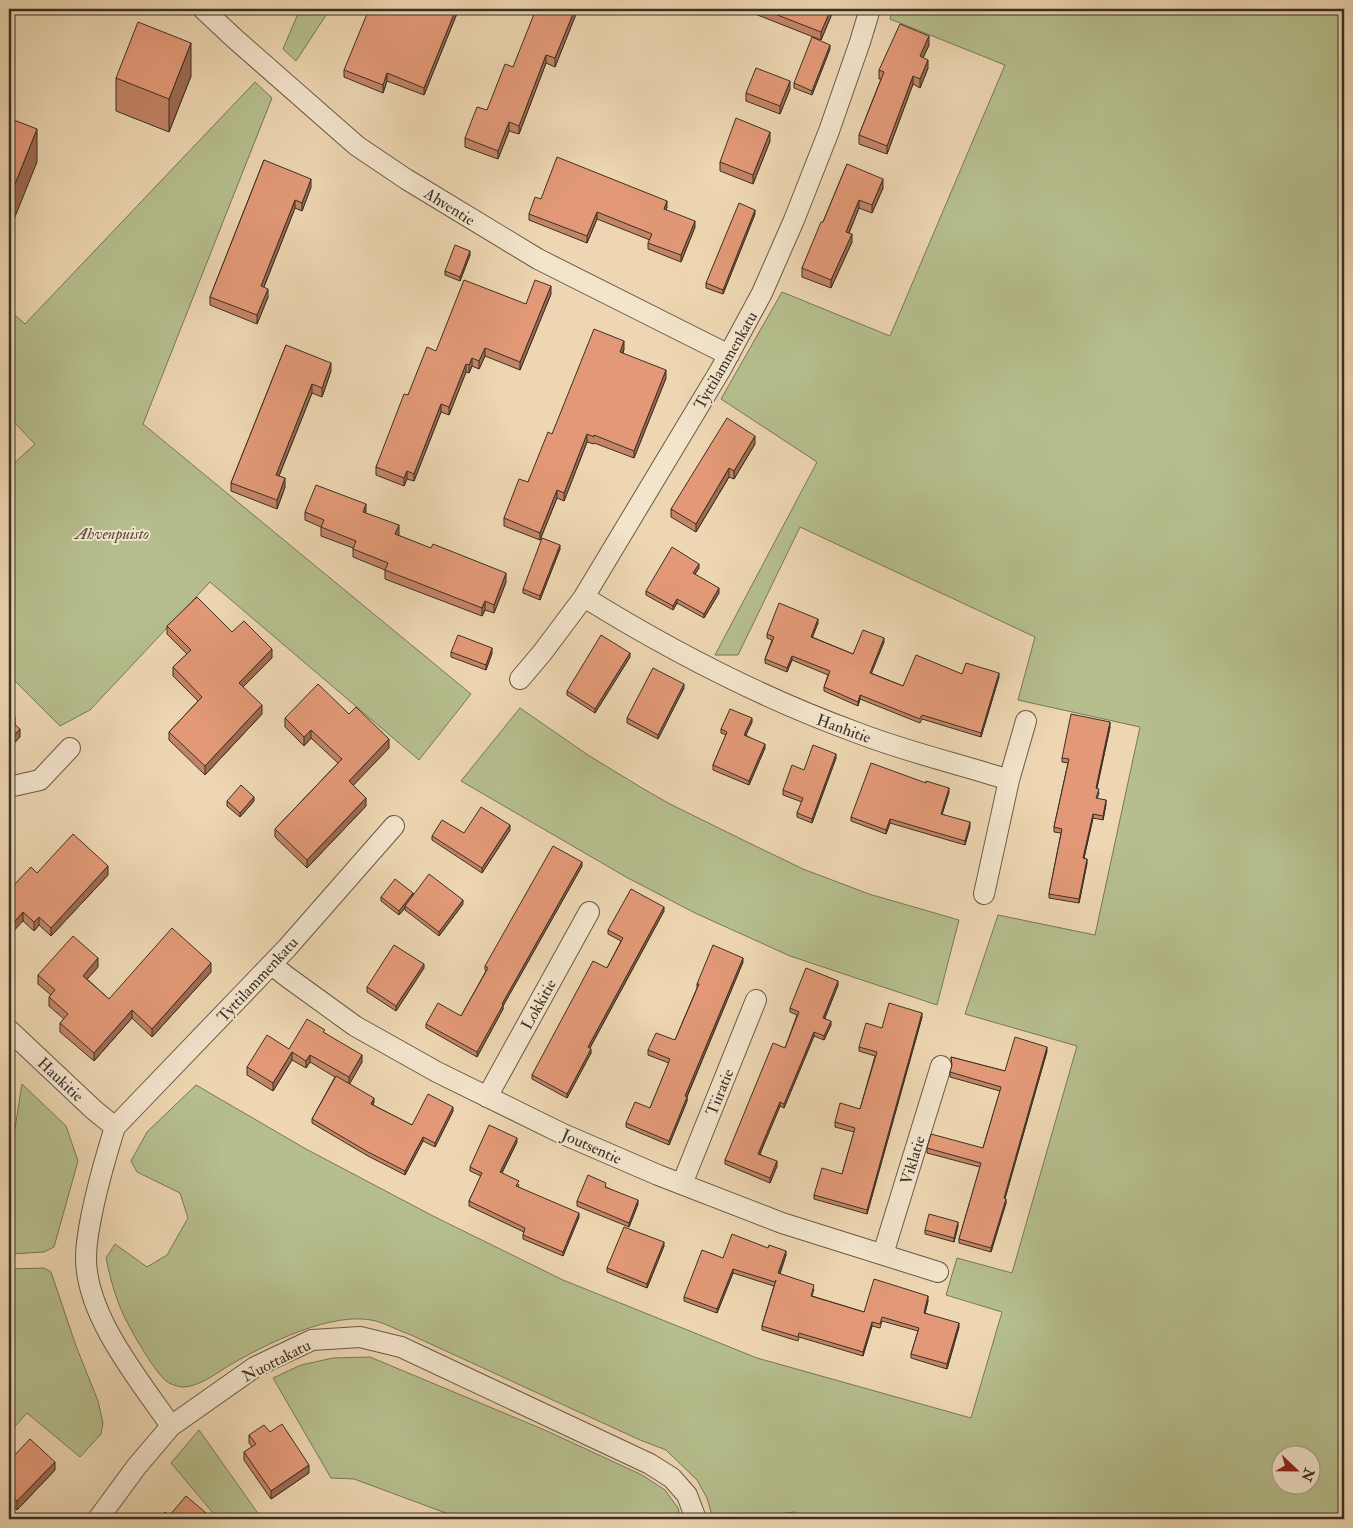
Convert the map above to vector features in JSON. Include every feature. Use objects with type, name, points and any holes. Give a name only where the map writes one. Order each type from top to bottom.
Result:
[{"type":"street","name":"Ahventie","points":[[203,9],[357,146],[406,179],[538,259],[729,355]]},
{"type":"street","name":"Tyttilammenkatu","points":[[520,679],[584,597],[729,355],[762,293],[794,220],[829,131],[870,9]]},
{"type":"street","name":"Hanhitie","points":[[584,597],[714,670],[784,704],[859,734],[1010,780]]},
{"type":"street","points":[[984,894],[1010,780],[1026,721]]},
{"type":"street","points":[[9,786],[40,780],[70,748]]},
{"type":"street","name":"Tyttilammenkatu","points":[[115,1127],[272,965],[394,826]]},
{"type":"street","name":"Lokkitie","points":[[487,1097],[589,912]]},
{"type":"street","name":"Joutsentie","points":[[272,965],[355,1026],[436,1072],[563,1134],[682,1184],[782,1223],[938,1272]]},
{"type":"street","name":"Tiiratie","points":[[682,1184],[756,1000]]},
{"type":"street","name":"Haukitie","points":[[9,1030],[94,1110],[115,1127]]},
{"type":"street","name":"Viklatie","points":[[883,1254],[941,1066]]},
{"type":"street","points":[[115,1127],[94,1200],[86,1258],[88,1276],[97,1309],[106,1326],[127,1363],[171,1426]]},
{"type":"street","name":"Nuottakatu","points":[[98,1519],[137,1466],[171,1426],[255,1367],[312,1340],[360,1337],[401,1347],[650,1464],[672,1478],[687,1495],[696,1519]]},
{"type":"green space","points":[[300,9],[330,9],[296,61],[283,49]]},
{"type":"green space","points":[[893,9],[1344,9],[1344,1519],[807,1519],[795,1512],[713,1519],[707,1498],[697,1480],[666,1450],[640,1440],[411,1335],[376,1321],[359,1319],[340,1320],[300,1331],[262,1348],[195,1385],[182,1387],[173,1385],[154,1367],[124,1316],[113,1287],[106,1258],[115,1244],[147,1267],[167,1255],[188,1218],[180,1193],[137,1172],[131,1161],[147,1132],[196,1085],[306,1149],[433,1216],[563,1280],[757,1358],[971,1418],[1002,1312],[946,1295],[957,1258],[1012,1273],[1077,1046],[965,1014],[998,915],[1095,935],[1140,727],[1018,700],[1035,637],[800,527],[738,655],[715,655],[817,462],[721,399],[782,292],[890,336],[1005,65],[890,19]]},
{"type":"green space","name":"Ahvenpuisto","points":[[255,82],[272,98],[143,424],[471,694],[419,760],[210,582],[90,710],[60,726],[9,675],[9,468],[35,444],[9,417],[9,310],[25,324]]},
{"type":"green space","points":[[520,708],[588,755],[670,804],[803,869],[869,894],[959,920],[937,1005],[790,956],[695,913],[626,877],[461,781]]},
{"type":"green space","points":[[22,1084],[66,1126],[78,1161],[54,1247],[44,1252],[12,1254],[9,1252],[9,1166]]},
{"type":"green space","points":[[44,1268],[51,1272],[76,1346],[98,1401],[103,1423],[101,1434],[80,1457],[27,1413],[9,1433],[9,1269]]},
{"type":"green space","points":[[370,1357],[547,1431],[642,1475],[665,1490],[678,1508],[681,1519],[462,1519],[354,1479],[331,1478],[273,1378],[301,1365],[333,1358]]},
{"type":"green space","points":[[199,1430],[262,1519],[218,1519],[171,1463]]},
{"type":"building","points":[[369,9],[456,9],[424,88],[387,73],[383,85],[344,70]]},
{"type":"building","points":[[536,9],[575,9],[555,58],[546,55],[519,126],[509,122],[498,151],[465,138],[477,107],[487,110],[505,64],[513,67]]},
{"type":"building","points":[[762,9],[831,9],[821,32]]},
{"type":"building","points":[[138,22],[191,43],[169,99],[116,78]]},
{"type":"building","points":[[900,24],[929,36],[920,56],[928,60],[920,79],[913,76],[887,146],[859,135],[884,72],[879,70]]},
{"type":"building","points":[[812,37],[830,45],[812,91],[794,83]]},
{"type":"building","points":[[756,68],[790,81],[780,106],[746,93]]},
{"type":"building","points":[[736,118],[770,132],[753,175],[720,162]]},
{"type":"building","points":[[14,120],[37,129],[9,199],[9,131]]},
{"type":"building","points":[[557,157],[667,201],[664,209],[695,221],[681,255],[648,243],[652,234],[597,212],[587,236],[529,214],[535,197],[541,199]]},
{"type":"building","points":[[264,160],[311,179],[302,203],[295,200],[261,286],[268,289],[257,315],[210,297]]},
{"type":"building","points":[[847,164],[883,179],[872,205],[859,200],[846,232],[852,234],[831,280],[802,268]]},
{"type":"building","points":[[739,203],[755,210],[723,290],[706,283]]},
{"type":"building","points":[[455,245],[470,251],[460,277],[445,271]]},
{"type":"building","points":[[464,280],[526,304],[535,280],[551,286],[520,362],[485,348],[479,361],[472,358],[469,365],[466,364],[449,407],[441,404],[414,474],[407,471],[404,478],[376,467],[404,394],[408,395],[427,347],[436,351]]},
{"type":"building","points":[[594,329],[624,341],[620,352],[666,370],[634,451],[587,434],[564,493],[557,490],[540,533],[504,518],[519,479],[528,482],[548,432],[552,434]]},
{"type":"building","points":[[286,345],[331,363],[322,388],[312,384],[276,475],[285,478],[277,500],[231,483]]},
{"type":"building","points":[[727,418],[755,436],[734,471],[729,468],[696,524],[671,509]]},
{"type":"building","points":[[316,485],[366,504],[363,512],[399,525],[395,534],[431,548],[433,544],[506,573],[494,605],[485,601],[482,608],[385,570],[388,563],[353,549],[356,541],[321,527],[324,520],[305,512]]},
{"type":"building","points":[[542,538],[560,545],[540,596],[523,589]]},
{"type":"building","points":[[672,547],[699,564],[693,573],[719,588],[704,614],[677,599],[673,606],[646,591]]},
{"type":"building","points":[[197,597],[232,632],[244,621],[272,649],[239,683],[262,705],[205,766],[169,732],[202,697],[173,667],[191,650],[167,626]]},
{"type":"building","points":[[779,603],[818,619],[811,637],[853,654],[863,630],[884,638],[870,673],[903,686],[916,655],[962,674],[966,663],[999,673],[981,733],[922,715],[920,719],[860,695],[858,702],[824,687],[830,671],[792,656],[787,668],[765,659],[774,637],[767,634]]},
{"type":"building","points":[[458,635],[492,648],[486,665],[451,652]]},
{"type":"building","points":[[601,635],[630,653],[595,709],[567,691]]},
{"type":"building","points":[[653,668],[684,684],[658,735],[627,718]]},
{"type":"building","points":[[318,684],[349,714],[356,707],[389,739],[349,781],[366,798],[307,860],[275,829],[342,759],[311,730],[304,737],[285,718]]},
{"type":"building","points":[[730,709],[752,718],[744,735],[765,744],[749,781],[713,765],[727,732],[721,729]]},
{"type":"building","points":[[9,711],[15,717],[11,721],[20,729],[9,741]]},
{"type":"building","points":[[1071,714],[1110,722],[1096,788],[1099,789],[1096,798],[1106,800],[1103,816],[1093,814],[1083,858],[1087,859],[1079,899],[1049,894],[1062,829],[1054,827],[1069,759],[1062,758]]},
{"type":"building","points":[[813,745],[836,754],[812,819],[797,813],[803,798],[783,790],[792,765],[804,770]]},
{"type":"building","points":[[871,763],[926,783],[926,781],[949,788],[941,814],[970,822],[965,841],[890,819],[886,830],[851,817]]},
{"type":"building","points":[[241,785],[254,797],[240,813],[227,801]]},
{"type":"building","points":[[481,807],[510,825],[482,868],[432,836],[442,820],[464,833]]},
{"type":"building","points":[[73,834],[108,866],[51,928],[39,917],[34,922],[23,912],[9,928],[9,881],[14,885],[31,867],[37,873]]},
{"type":"building","points":[[553,846],[582,862],[477,1052],[426,1024],[438,1003],[461,1016],[488,968],[485,966]]},
{"type":"building","points":[[429,874],[463,900],[439,932],[405,906]]},
{"type":"building","points":[[395,879],[413,893],[399,911],[381,897]]},
{"type":"building","points":[[631,889],[664,907],[588,1047],[591,1049],[567,1094],[532,1075],[593,961],[607,968],[623,938],[608,930]]},
{"type":"building","points":[[172,928],[211,963],[152,1029],[132,1010],[94,1053],[60,1023],[68,1014],[49,997],[55,990],[38,975],[73,936],[98,958],[83,976],[109,999]]},
{"type":"building","points":[[394,945],[424,964],[396,1006],[367,987]]},
{"type":"building","points":[[713,945],[743,958],[685,1096],[687,1097],[669,1141],[626,1123],[635,1102],[650,1108],[670,1059],[648,1050],[656,1033],[675,1040]]},
{"type":"building","points":[[806,968],[838,981],[823,1018],[831,1021],[824,1036],[814,1032],[784,1104],[780,1102],[758,1154],[777,1161],[770,1178],[725,1160],[773,1043],[785,1048],[799,1012],[790,1008]]},
{"type":"building","points":[[889,1003],[922,1013],[867,1210],[814,1195],[822,1168],[842,1174],[855,1128],[835,1122],[840,1103],[860,1109],[877,1052],[859,1047],[866,1023],[882,1028]]},
{"type":"building","points":[[307,1019],[325,1030],[323,1032],[362,1055],[349,1077],[310,1055],[306,1061],[292,1052],[273,1083],[247,1067],[267,1035],[289,1049]]},
{"type":"building","points":[[1015,1037],[1047,1047],[991,1248],[959,1239],[981,1163],[927,1148],[931,1134],[983,1148],[1001,1087],[950,1072],[952,1065],[951,1057],[1005,1071]]},
{"type":"building","points":[[336,1076],[374,1098],[371,1104],[412,1125],[428,1094],[453,1107],[435,1143],[423,1137],[405,1171],[312,1119]]},
{"type":"building","points":[[489,1125],[517,1138],[500,1172],[519,1181],[516,1186],[579,1213],[563,1252],[523,1235],[525,1228],[469,1201],[482,1173],[470,1167]]},
{"type":"building","points":[[588,1175],[606,1183],[605,1187],[638,1200],[629,1223],[577,1201]]},
{"type":"building","points":[[929,1214],[958,1222],[954,1238],[925,1230]]},
{"type":"building","points":[[624,1227],[664,1242],[647,1284],[607,1268]]},
{"type":"building","points":[[732,1234],[768,1248],[769,1245],[786,1251],[778,1273],[814,1285],[811,1296],[864,1312],[874,1279],[928,1296],[924,1313],[959,1323],[947,1364],[911,1354],[919,1328],[882,1317],[880,1324],[872,1322],[863,1352],[799,1333],[798,1337],[762,1326],[776,1280],[775,1282],[733,1269],[717,1309],[684,1297],[702,1250],[723,1258]]},
{"type":"building","points":[[282,1424],[309,1465],[271,1491],[244,1452],[256,1444],[249,1435],[264,1425],[270,1432]]},
{"type":"building","points":[[30,1439],[55,1462],[17,1501],[9,1494],[9,1461]]},
{"type":"building","points":[[186,1496],[213,1519],[158,1519],[165,1512],[169,1516]]},
{"type":"building","points":[[454,1513],[469,1519],[452,1519]]}]
